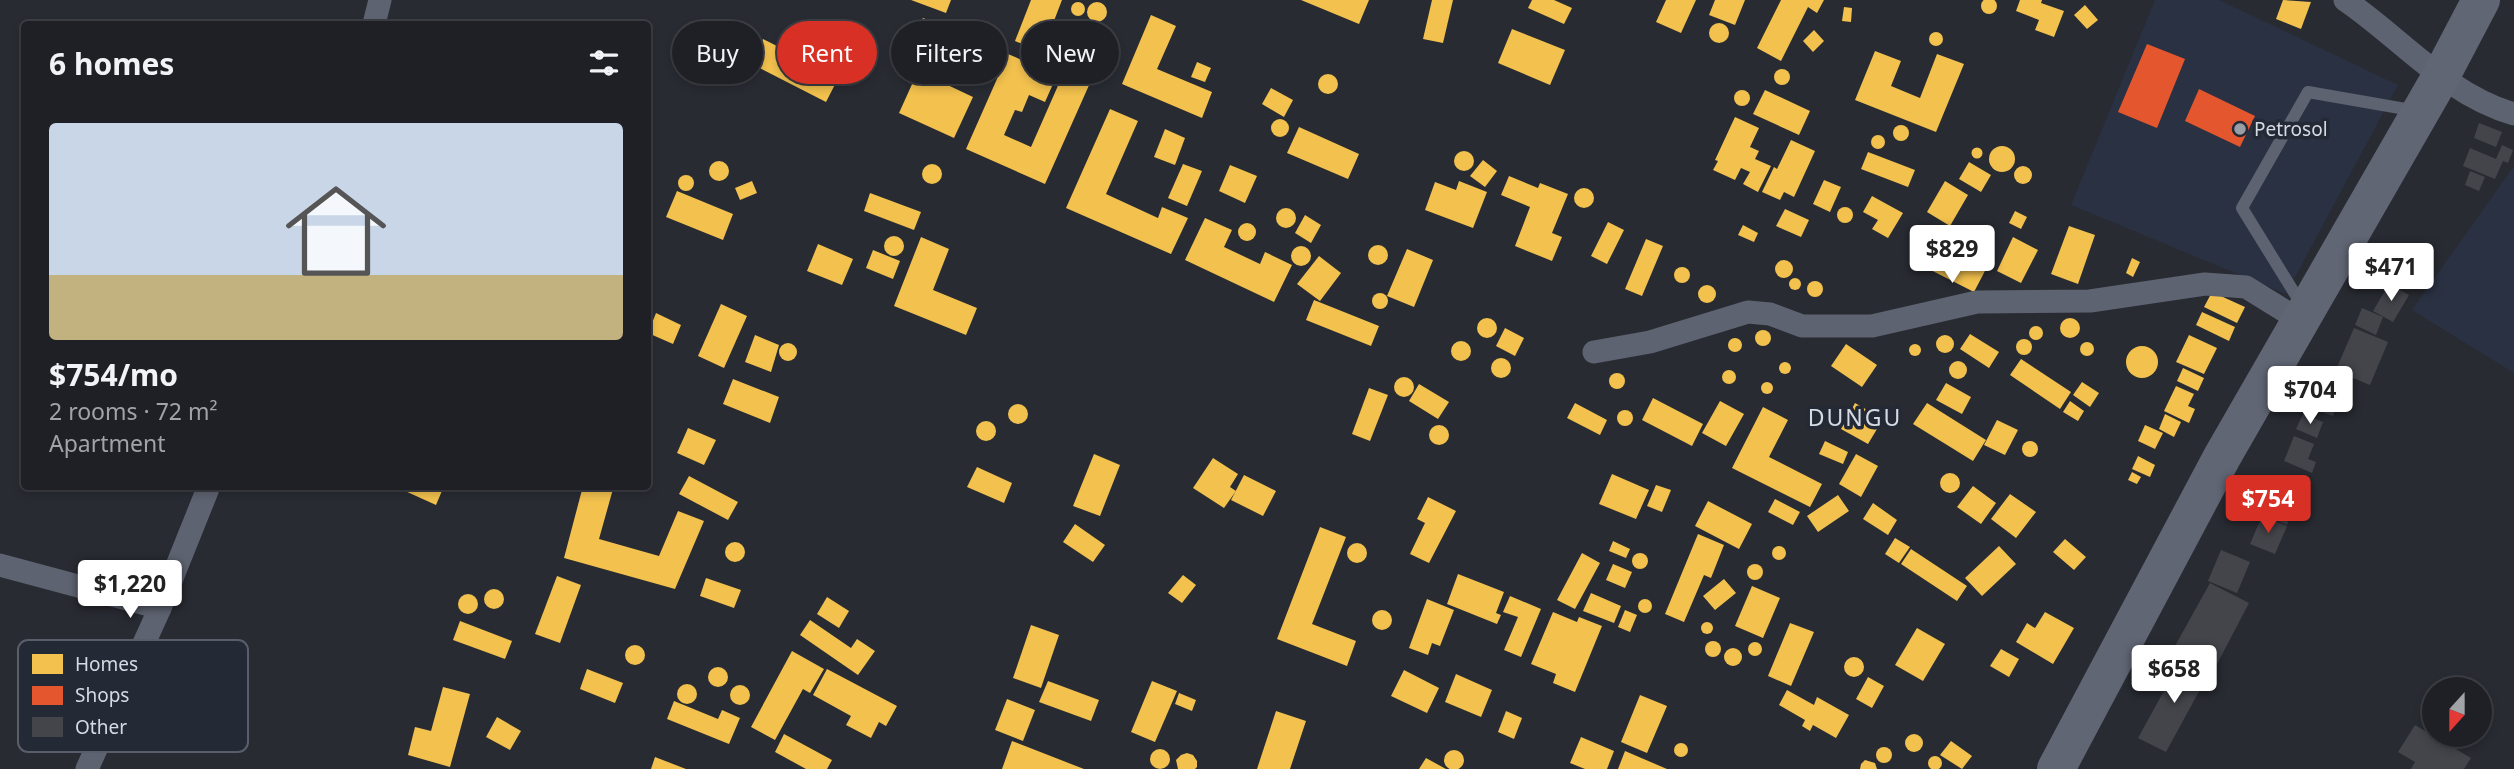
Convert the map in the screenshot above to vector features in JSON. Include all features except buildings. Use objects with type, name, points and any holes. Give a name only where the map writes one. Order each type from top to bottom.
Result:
[{"type":"highway","points":[[2056,769],[2222,457],[2440,78],[2481,0]]},
{"type":"street","points":[[375,21],[380,0]]},
{"type":"street","points":[[2346,0],[2440,78],[2492,108],[2514,114]]},
{"type":"street","points":[[1594,352],[1650,342],[1748,312],[1770,314],[1802,326],[1872,326],[1977,302],[2090,301],[2205,284],[2246,287],[2303,316]]},
{"type":"street","points":[[145,640],[207,490]]},
{"type":"street","points":[[0,565],[160,608]]},
{"type":"street","points":[[87,769],[95,752]]},
{"type":"lane","points":[[2303,316],[2242,208],[2301,103],[2308,92],[2420,112]]},
{"type":"shaded area","points":[[2155,0],[2219,0],[2398,85],[2286,294],[2071,205]]},
{"type":"shaded area","points":[[2514,166],[2514,373],[2412,310]]},
{"type":"place","name":"Petrosol","points":[[2240,129]]},
{"type":"district","name":"DUNGU","points":[[1855,417]]}]
